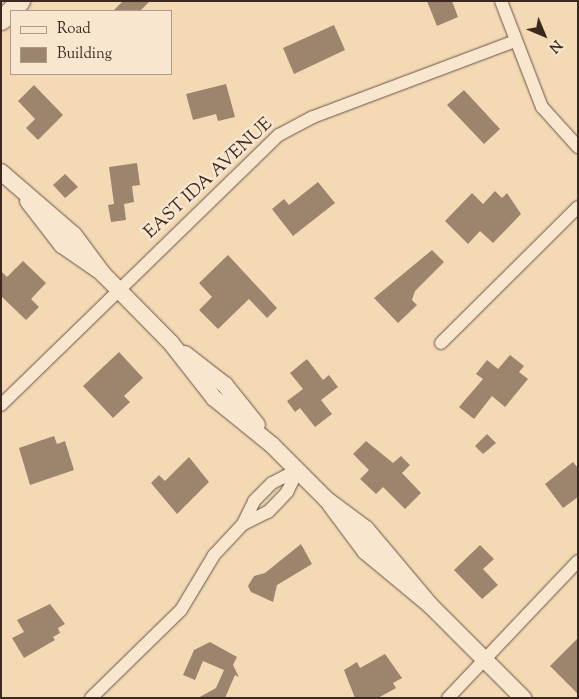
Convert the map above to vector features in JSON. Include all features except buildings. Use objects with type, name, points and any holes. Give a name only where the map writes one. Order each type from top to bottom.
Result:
[{"type":"main road","points":[[11,10],[20,1]]},
{"type":"main road","points":[[1,20],[10,11]]},
{"type":"street","points":[[501,1],[542,107],[578,147]]},
{"type":"street","name":"EAST IDA AVENUE","points":[[1,405],[255,155],[288,128],[515,41]]},
{"type":"street","points":[[1,172],[23,193],[62,244],[103,274],[171,344],[225,385],[272,445],[327,500],[366,552],[430,605],[522,698]]},
{"type":"street","points":[[441,343],[578,207]]},
{"type":"street","points":[[91,698],[181,610],[214,555],[243,524],[263,491],[298,470]]},
{"type":"street","points":[[243,524],[268,512],[287,492],[298,470]]},
{"type":"street","points":[[448,698],[483,658],[578,561]]}]
